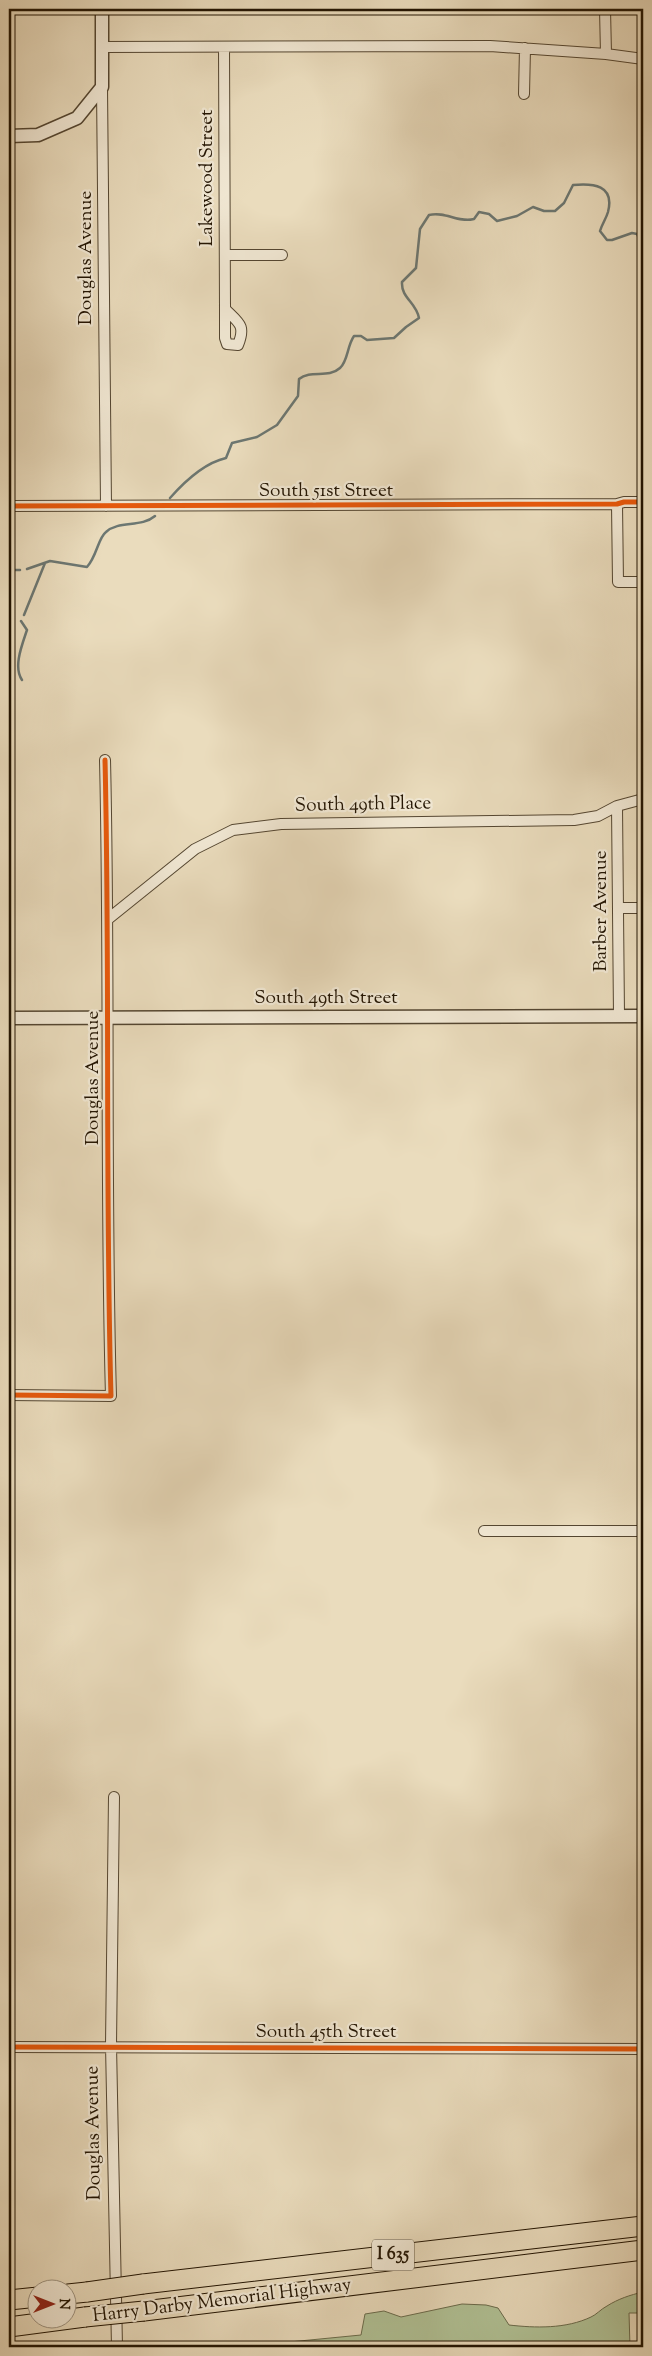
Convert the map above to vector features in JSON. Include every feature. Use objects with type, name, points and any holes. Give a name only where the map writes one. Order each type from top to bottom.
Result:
[{"type":"highway","name":"Harry Darby Memorial Highway","points":[[78,2293],[643,2226]]},
{"type":"highway","name":"Harry Darby Memorial Highway","points":[[9,2327],[643,2250]]},
{"type":"highway","points":[[9,2300],[28,2298]]},
{"type":"street","name":"Douglas Avenue","points":[[102,9],[106,506]]},
{"type":"street","points":[[605,9],[606,54]]},
{"type":"street","points":[[102,47],[490,46],[606,54],[643,59]]},
{"type":"street","name":"Lakewood Street","points":[[224,47],[225,309]]},
{"type":"street","points":[[524,94],[525,48]]},
{"type":"street","points":[[9,136],[38,135],[77,118],[102,87]]},
{"type":"street","points":[[225,255],[282,254]]},
{"type":"street","name":"South 51st Street","points":[[9,506],[617,504],[643,502]]},
{"type":"street","points":[[617,504],[618,582],[643,582]]},
{"type":"street","name":"Douglas Avenue","points":[[9,1395],[111,1396],[105,760]]},
{"type":"street","name":"South 49th Place","points":[[108,919],[196,849],[233,830],[281,824],[574,820],[598,816],[617,806],[643,799]]},
{"type":"street","name":"Barber Avenue","points":[[617,806],[619,1016]]},
{"type":"street","points":[[618,908],[643,908]]},
{"type":"street","name":"South 49th Street","points":[[9,1018],[643,1016]]},
{"type":"street","points":[[484,1531],[643,1531]]},
{"type":"street","name":"Douglas Avenue","points":[[114,1797],[111,2045],[117,2347]]},
{"type":"street","name":"South 45th Street","points":[[9,2046],[643,2049]]},
{"type":"green space","points":[[643,2292],[643,2313],[629,2313],[630,2347],[238,2347],[361,2335],[365,2314],[384,2311],[401,2317],[462,2304],[486,2305],[498,2308],[509,2325],[529,2327],[561,2326],[591,2317],[615,2301]]},
{"type":"waterway","points":[[170,498],[182,485],[203,468],[226,458],[232,443],[257,437],[277,425],[298,396],[299,379],[309,375],[330,373],[340,368],[345,361],[354,336],[361,336],[367,340],[394,338],[419,318],[415,308],[404,292],[402,282],[416,268],[420,229],[429,215],[435,214],[468,220],[474,219],[479,212],[489,214],[497,221],[517,216],[533,207],[544,211],[555,211],[564,203],[573,185],[595,186],[605,191],[608,196],[608,212],[600,231],[607,240],[632,233],[637,234],[643,247]]},
{"type":"waterway","points":[[27,569],[50,561],[87,567],[101,538],[111,528],[143,522],[155,516]]},
{"type":"waterway","points":[[24,615],[45,563]]},
{"type":"waterway","points":[[9,570],[20,570]]},
{"type":"waterway","points":[[21,621],[27,630],[18,662],[19,675],[22,680]]},
{"type":"cycle path","points":[[9,506],[617,504],[643,502]]},
{"type":"cycle path","points":[[9,1395],[111,1396],[105,760]]},
{"type":"cycle path","points":[[9,2047],[643,2049]]}]
